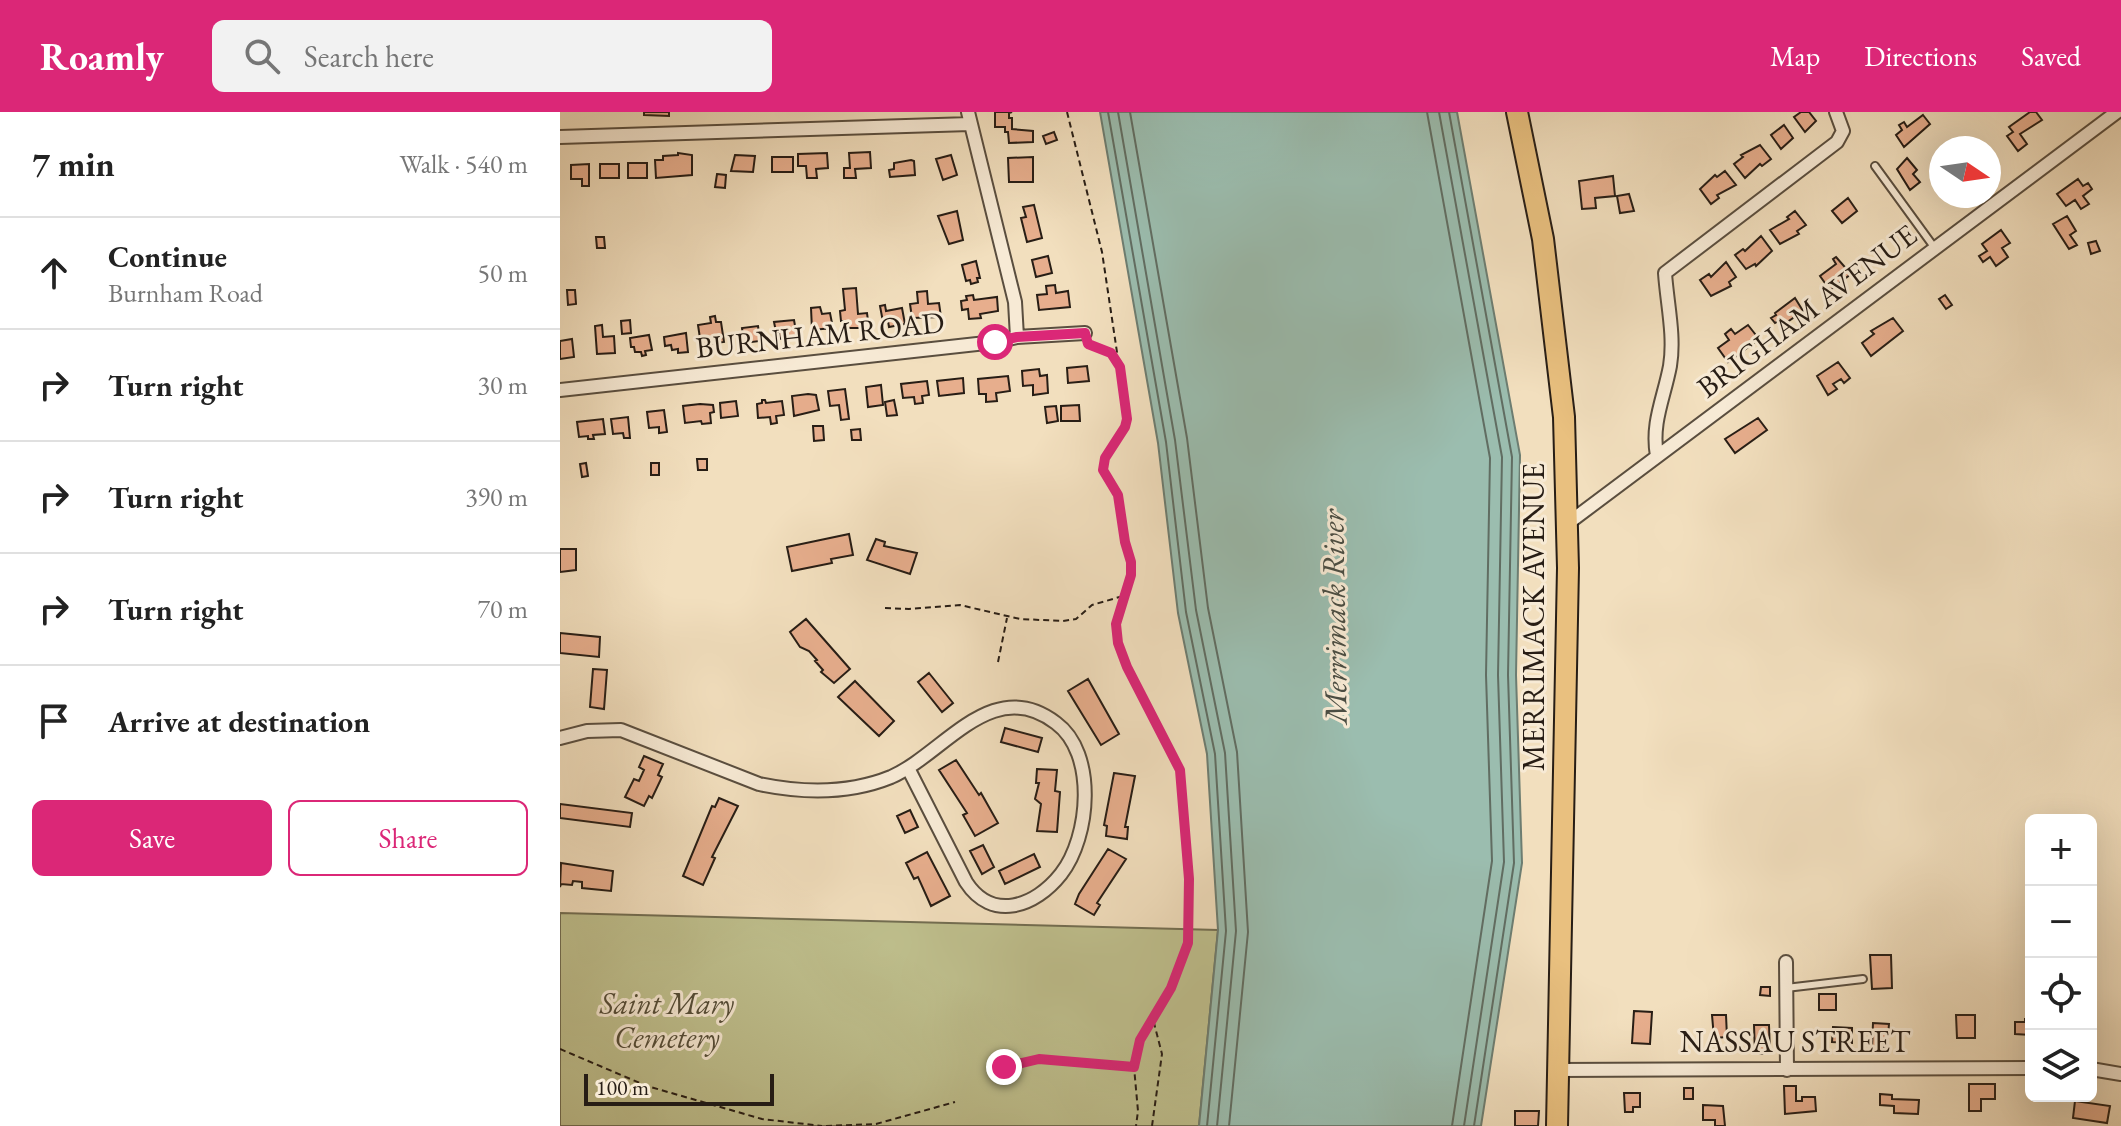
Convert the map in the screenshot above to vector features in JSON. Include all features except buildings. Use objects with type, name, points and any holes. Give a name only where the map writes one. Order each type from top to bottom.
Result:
[{"type":"main road","name":"MERRIMACK AVENUE","points":[[1517,112],[1543,239],[1564,417],[1567,524],[1557,1126]]},
{"type":"street","points":[[1657,456],[1654,424],[1670,364],[1671,347],[1665,273],[1834,146],[1843,134],[1836,112]]},
{"type":"street","name":"BRIGHAM AVENUE","points":[[1567,524],[2117,112]]},
{"type":"street","points":[[560,137],[969,118],[1015,302],[1017,337]]},
{"type":"street","name":"BURNHAM ROAD","points":[[560,390],[995,342],[1017,337],[1085,333]]},
{"type":"street","points":[[560,738],[587,731],[621,730],[638,734],[737,777],[795,790],[828,790],[874,782],[908,768],[984,713],[1017,708],[1056,722],[1074,743],[1083,772],[1080,832],[1062,873],[1040,892],[1013,907],[985,903],[973,894],[966,882],[908,768]]},
{"type":"street","points":[[1786,962],[1787,1070]]},
{"type":"street","name":"NASSAU STREET","points":[[1558,1070],[2025,1068]]},
{"type":"street","points":[[2097,1070],[2121,1074]]},
{"type":"lane","points":[[1875,166],[1934,247]]},
{"type":"lane","points":[[1786,988],[1863,979]]},
{"type":"path","points":[[1067,112],[1102,252],[1127,419],[1105,458],[1103,470],[1118,495],[1131,562],[1131,575],[1116,624],[1118,643],[1127,667],[1180,770],[1189,879],[1188,943],[1171,988],[1140,1040],[1134,1067],[1138,1111],[1136,1126]]},
{"type":"path","points":[[1085,333],[1088,344],[1111,353],[1120,367]]},
{"type":"path","points":[[885,608],[960,605],[1007,617],[1071,621],[1092,605],[1125,595]]},
{"type":"path","points":[[998,662],[1007,617]]},
{"type":"path","points":[[1152,1018],[1162,1054],[1152,1126]]},
{"type":"path","points":[[560,1049],[661,1090],[762,1119],[824,1126],[876,1124],[955,1102]]},
{"type":"path","points":[[992,1076],[1004,1067],[1039,1059],[1134,1067]]},
{"type":"green space","name":"Saint Mary Cemetery","points":[[560,913],[1218,930],[1199,1126],[560,1126]]},
{"type":"water","name":"Merrimack River","points":[[1100,112],[1457,112],[1520,455],[1516,675],[1522,863],[1481,1126],[1199,1126],[1218,930],[1207,754],[1178,613],[1158,443]]},
{"type":"route","points":[[995,342],[1017,337],[1085,333],[1088,344],[1111,353],[1120,367],[1127,419],[1105,458],[1103,470],[1118,495],[1131,562],[1131,575],[1116,624],[1118,643],[1127,667],[1180,770],[1189,879],[1188,943],[1171,988],[1140,1040],[1134,1067],[1039,1059],[1004,1067]]}]
